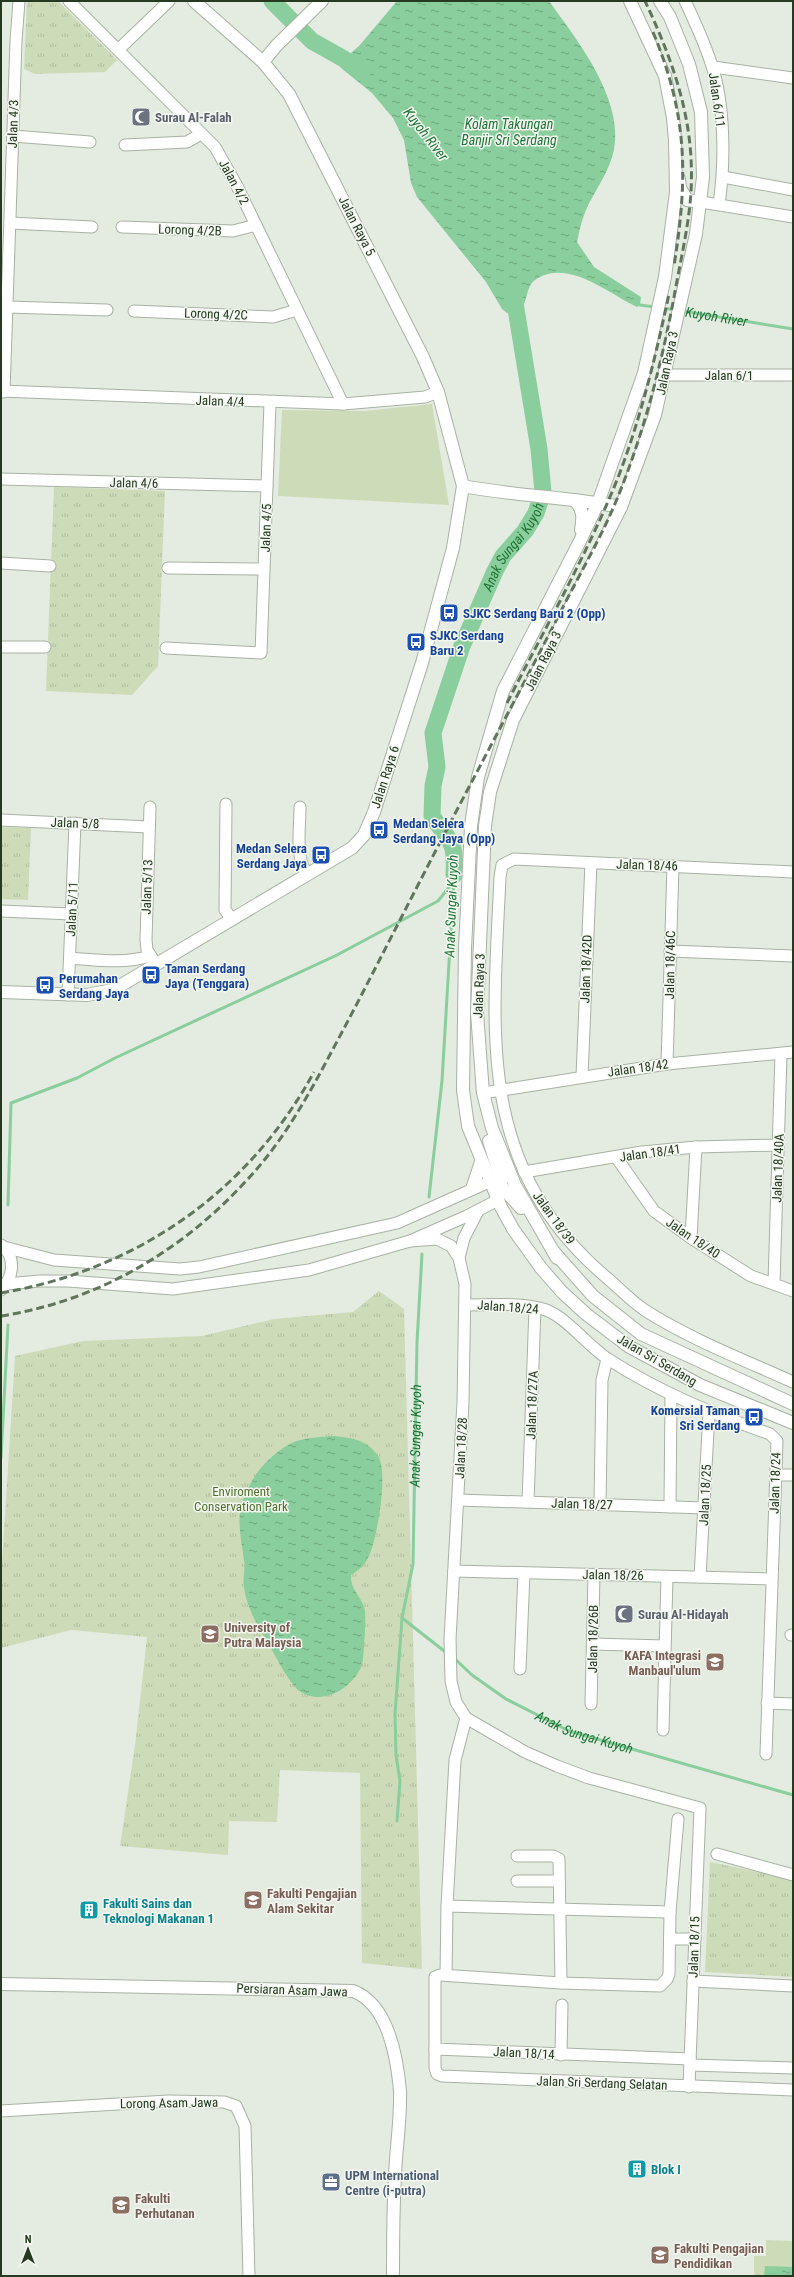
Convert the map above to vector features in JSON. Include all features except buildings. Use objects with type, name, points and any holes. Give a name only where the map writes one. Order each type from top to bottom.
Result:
[{"type":"street","name":"Jalan 4/3","points":[[2,392],[7,307],[19,1]]},
{"type":"street","name":"Jalan 4/2","points":[[69,1],[215,147],[227,166],[343,404]]},
{"type":"street","points":[[118,50],[169,1]]},
{"type":"street","name":"Jalan Raya 5","points":[[194,1],[263,62],[289,94],[423,357],[438,392],[463,486]]},
{"type":"street","points":[[263,62],[276,46],[322,1]]},
{"type":"street","name":"Jalan Raya 3","points":[[499,1204],[481,1162],[468,1126],[462,1071],[471,826],[478,777],[503,691],[598,503],[644,374],[665,277],[676,192],[675,140],[665,76],[630,1]]},
{"type":"street","name":"Jalan Raya 3","points":[[557,1258],[515,1185],[492,1128],[483,1093],[477,1013],[485,826],[490,792],[513,720],[621,507],[655,415],[666,375],[683,281],[696,234],[701,202],[704,145],[697,90],[680,40],[660,1]]},
{"type":"street","name":"Jalan 6/11","points":[[685,1],[713,67],[721,126],[722,177],[719,204]]},
{"type":"street","points":[[713,67],[793,78]]},
{"type":"street","points":[[125,144],[187,142],[201,134]]},
{"type":"street","points":[[13,136],[90,142]]},
{"type":"street","points":[[675,140],[680,188],[687,200],[793,217]]},
{"type":"street","points":[[722,177],[793,190]]},
{"type":"street","points":[[10,223],[92,226]]},
{"type":"street","name":"Lorong 4/2B","points":[[122,227],[233,231],[256,225]]},
{"type":"street","points":[[7,307],[107,310]]},
{"type":"street","name":"Lorong 4/2C","points":[[134,311],[273,317],[298,310]]},
{"type":"street","name":"Jalan 6/1","points":[[666,375],[793,375]]},
{"type":"street","name":"Jalan 4/4","points":[[2,392],[270,403],[343,404],[425,397],[438,392]]},
{"type":"street","name":"Jalan 4/5","points":[[166,648],[261,653],[270,403]]},
{"type":"street","name":"Jalan 4/6","points":[[1,479],[267,486]]},
{"type":"street","points":[[463,486],[491,491],[569,499],[621,507]]},
{"type":"street","name":"Jalan Raya 6","points":[[1,992],[87,995],[113,990],[153,960],[232,919],[360,842],[374,812],[422,663],[453,548],[463,486]]},
{"type":"street","points":[[569,499],[580,506],[583,516],[580,541]]},
{"type":"street","points":[[1,564],[50,566]]},
{"type":"street","points":[[168,568],[264,569]]},
{"type":"street","points":[[1,647],[45,647]]},
{"type":"street","points":[[226,804],[225,910],[232,919]]},
{"type":"street","name":"Jalan 5/13","points":[[150,807],[146,940],[153,960]]},
{"type":"street","points":[[300,807],[300,858],[307,875]]},
{"type":"street","name":"Jalan 5/8","points":[[1,820],[149,827]]},
{"type":"street","name":"Jalan 5/11","points":[[68,995],[76,824]]},
{"type":"street","name":"Jalan 18/46","points":[[502,865],[514,859],[793,872]]},
{"type":"street","name":"Jalan 18/42D","points":[[582,1076],[591,863]]},
{"type":"street","name":"Jalan 18/39","points":[[502,865],[495,1036],[500,1089],[506,1120],[524,1172],[543,1207],[583,1258],[645,1311],[715,1348],[793,1382]]},
{"type":"street","name":"Jalan 18/46C","points":[[667,1064],[672,866]]},
{"type":"street","points":[[1,911],[72,914]]},
{"type":"street","points":[[670,951],[793,956]]},
{"type":"street","points":[[70,958],[122,961],[153,960]]},
{"type":"street","name":"Jalan 18/42","points":[[483,1093],[582,1076],[667,1064],[793,1052]]},
{"type":"street","name":"Jalan 18/40A","points":[[774,1283],[781,1054]]},
{"type":"street","points":[[4,1287],[40,1281],[68,1281],[173,1289],[309,1270],[410,1240],[478,1211],[499,1204],[502,1194],[502,1186],[499,1171],[481,1112],[479,1089],[481,1075]]},
{"type":"street","name":"Jalan 18/41","points":[[524,1172],[642,1152],[696,1147],[778,1145]]},
{"type":"street","points":[[691,1238],[696,1147]]},
{"type":"street","name":"Jalan 18/40","points":[[616,1157],[654,1211],[691,1238],[751,1276],[793,1291]]},
{"type":"street","points":[[472,1189],[481,1162]]},
{"type":"street","points":[[2,1246],[54,1260],[180,1269],[199,1267],[397,1223],[489,1182],[502,1186],[512,1196],[557,1258]]},
{"type":"street","name":"Jalan Sri Serdang","points":[[499,1204],[513,1229],[541,1268],[562,1292],[586,1314],[628,1346],[700,1385],[793,1423]]},
{"type":"street","name":"Jalan 18/28","points":[[466,1718],[456,1702],[451,1681],[450,1662],[463,1402],[465,1284],[459,1258],[464,1238],[478,1211]]},
{"type":"street","points":[[410,1240],[437,1239],[450,1246],[459,1258]]},
{"type":"street","points":[[2,1246],[9,1255],[12,1265],[11,1275],[4,1287]]},
{"type":"street","name":"Jalan Sri Serdang","points":[[557,1258],[593,1296],[641,1334],[793,1404]]},
{"type":"street","name":"Jalan 18/24","points":[[465,1305],[536,1308],[552,1312],[607,1359],[671,1395],[709,1413],[770,1434],[776,1441],[766,1754]]},
{"type":"street","name":"Jalan 18/27A","points":[[528,1502],[536,1308]]},
{"type":"street","points":[[600,1504],[602,1380],[607,1359]]},
{"type":"street","points":[[670,1506],[671,1395]]},
{"type":"street","name":"Jalan 18/25","points":[[700,1577],[705,1508],[709,1413]]},
{"type":"street","points":[[776,1475],[793,1475]]},
{"type":"street","name":"Jalan 18/27","points":[[458,1500],[705,1508]]},
{"type":"street","name":"Jalan 18/26","points":[[454,1572],[771,1579]]},
{"type":"street","points":[[520,1669],[524,1573]]},
{"type":"street","name":"Jalan 18/26B","points":[[591,1704],[594,1575]]},
{"type":"street","points":[[663,1730],[667,1577]]},
{"type":"street","points":[[593,1644],[664,1646]]},
{"type":"street","points":[[767,1703],[793,1704]]},
{"type":"street","points":[[443,1975],[455,1760],[466,1718]]},
{"type":"street","name":"Jalan 18/15","points":[[466,1718],[525,1752],[557,1766],[589,1778],[700,1808],[689,2087]]},
{"type":"street","points":[[435,2049],[436,1977],[443,1975],[660,1986],[667,1979],[669,1974],[670,1912],[678,1819]]},
{"type":"street","points":[[717,1854],[793,1875]]},
{"type":"street","points":[[517,1856],[556,1856],[559,1859],[561,1982]]},
{"type":"street","points":[[517,1882],[559,1882]]},
{"type":"street","points":[[446,1906],[670,1912]]},
{"type":"street","points":[[670,1938],[695,1939]]},
{"type":"street","points":[[693,1981],[793,1986]]},
{"type":"street","name":"Persiaran Asam Jawa","points":[[1,1984],[353,1991],[370,2000],[387,2032],[393,2051],[400,2092],[393,2213],[393,2276]]},
{"type":"street","points":[[561,2055],[562,2005]]},
{"type":"street","name":"Jalan 18/14","points":[[435,2049],[793,2068]]},
{"type":"street","name":"Jalan Sri Serdang Selatan","points":[[435,2049],[435,2068],[437,2074],[442,2076],[793,2090]]},
{"type":"street","name":"Lorong Asam Jawa","points":[[1,2111],[168,2101],[224,2102],[236,2106],[245,2126],[248,2276]]},
{"type":"green space","points":[[27,1],[58,1],[117,60],[105,72],[35,74],[24,69]]},
{"type":"green space","points":[[432,404],[449,505],[278,496],[282,410],[365,411]]},
{"type":"green space","points":[[54,487],[165,491],[158,666],[132,695],[46,691]]},
{"type":"green space","points":[[1,827],[31,828],[28,900],[1,899]]},
{"type":"green space","name":"Enviroment Conservation Park","points":[[379,1291],[404,1309],[422,1969],[362,1963],[360,1773],[280,1770],[277,1822],[229,1821],[228,1855],[120,1846],[135,1745],[147,1637],[71,1630],[1,1648],[1,1579],[15,1356],[83,1341],[202,1336],[274,1319],[353,1312]]},
{"type":"green space","points":[[710,1862],[793,1879],[793,1977],[705,1972]]},
{"type":"green space","points":[[766,2240],[793,2241],[793,2276],[754,2276],[754,2256],[766,2256]]},
{"type":"water","name":"Kolam Takungan Banjir Sri Serdang","points":[[397,1],[549,1],[574,36],[599,77],[608,99],[614,120],[615,142],[610,163],[586,211],[577,242],[594,267],[641,297],[640,305],[637,307],[589,281],[563,273],[550,274],[534,280],[530,286],[524,304],[516,314],[507,313],[502,309],[486,282],[417,197],[411,183],[404,140],[393,118],[372,93],[341,68],[344,59],[359,46]]},
{"type":"water","points":[[335,1436],[359,1441],[369,1446],[374,1451],[381,1464],[382,1490],[375,1537],[368,1558],[359,1570],[351,1575],[352,1585],[364,1606],[365,1611],[365,1638],[362,1665],[352,1681],[345,1687],[328,1696],[319,1697],[310,1696],[301,1692],[289,1679],[251,1612],[244,1584],[244,1563],[240,1536],[240,1512],[246,1492],[251,1482],[271,1457],[288,1445],[299,1440]]},
{"type":"water","points":[[765,2266],[793,2267],[793,2276],[764,2276]]},
{"type":"waterway","name":"Kuyoh River","points":[[272,1],[312,41],[344,59],[362,73]]},
{"type":"waterway","name":"Anak Sungai Kuyoh","points":[[454,875],[453,848],[432,816],[433,786],[437,767],[433,733],[462,646],[495,571],[503,556],[525,531],[536,513],[543,492],[539,449],[513,291]]},
{"type":"waterway","name":"Kuyoh River","points":[[640,305],[655,307]]},
{"type":"waterway","name":"Kuyoh River","points":[[660,308],[677,310]]},
{"type":"waterway","name":"Kuyoh River","points":[[682,311],[793,329]]},
{"type":"waterway","points":[[8,1205],[11,1103],[77,1078],[115,1058],[337,955],[438,901],[450,886],[454,875]]},
{"type":"waterway","name":"Anak Sungai Kuyoh","points":[[429,1197],[442,1081],[454,879]]},
{"type":"waterway","name":"Anak Sungai Kuyoh","points":[[397,1821],[400,1781],[396,1755],[395,1714],[402,1618],[413,1564],[417,1342],[422,1254]]},
{"type":"waterway","points":[[1,1458],[8,1325]]},
{"type":"waterway","name":"Anak Sungai Kuyoh","points":[[402,1618],[448,1654]]},
{"type":"waterway","name":"Anak Sungai Kuyoh","points":[[454,1658],[472,1675],[506,1699],[569,1731],[793,1795]]},
{"type":"railway","points":[[1,1316],[36,1309],[71,1299],[135,1270],[194,1230],[221,1207],[272,1151],[294,1118],[333,1049],[604,528],[627,473],[645,421],[659,367],[687,227],[691,192],[690,141],[686,117],[665,47],[645,1]]},
{"type":"railway","points":[[653,32],[665,63],[673,92],[679,120],[682,148],[682,204],[674,266]]},
{"type":"railway","points":[[507,703],[580,562],[619,475],[647,386],[669,294]]},
{"type":"railway","points":[[1,1293],[51,1282],[98,1266],[142,1245],[183,1219],[222,1189],[256,1154],[287,1115],[314,1072]]},
{"type":"place","name":"Surau Al-Falah","points":[[141,117]]},
{"type":"place","name":"SJKC Serdang Baru 2 (Opp)","points":[[449,613]]},
{"type":"place","name":"SJKC Serdang Baru 2","points":[[416,642]]},
{"type":"place","name":"Medan Selera Serdang Jaya (Opp)","points":[[379,830]]},
{"type":"place","name":"Medan Selera Serdang Jaya","points":[[321,855]]},
{"type":"place","name":"Taman Serdang Jaya (Tenggara)","points":[[151,975]]},
{"type":"place","name":"Perumahan Serdang Jaya","points":[[45,985]]},
{"type":"place","name":"Komersial Taman Sri Serdang","points":[[754,1417]]},
{"type":"place","name":"Surau Al-Hidayah","points":[[624,1614]]},
{"type":"place","name":"University of Putra Malaysia","points":[[210,1634]]},
{"type":"place","name":"KAFA Integrasi Manbaul'ulum","points":[[715,1662]]},
{"type":"place","name":"Fakulti Pengajian Alam Sekitar","points":[[253,1900]]},
{"type":"place","name":"Fakulti Sains dan Teknologi Makanan 1","points":[[89,1910]]},
{"type":"place","name":"Blok I","points":[[637,2169]]},
{"type":"place","name":"UPM International Centre (i-putra)","points":[[331,2182]]},
{"type":"place","name":"Fakulti Perhutanan","points":[[121,2205]]},
{"type":"place","name":"Fakulti Pengajian Pendidikan","points":[[660,2255]]}]
